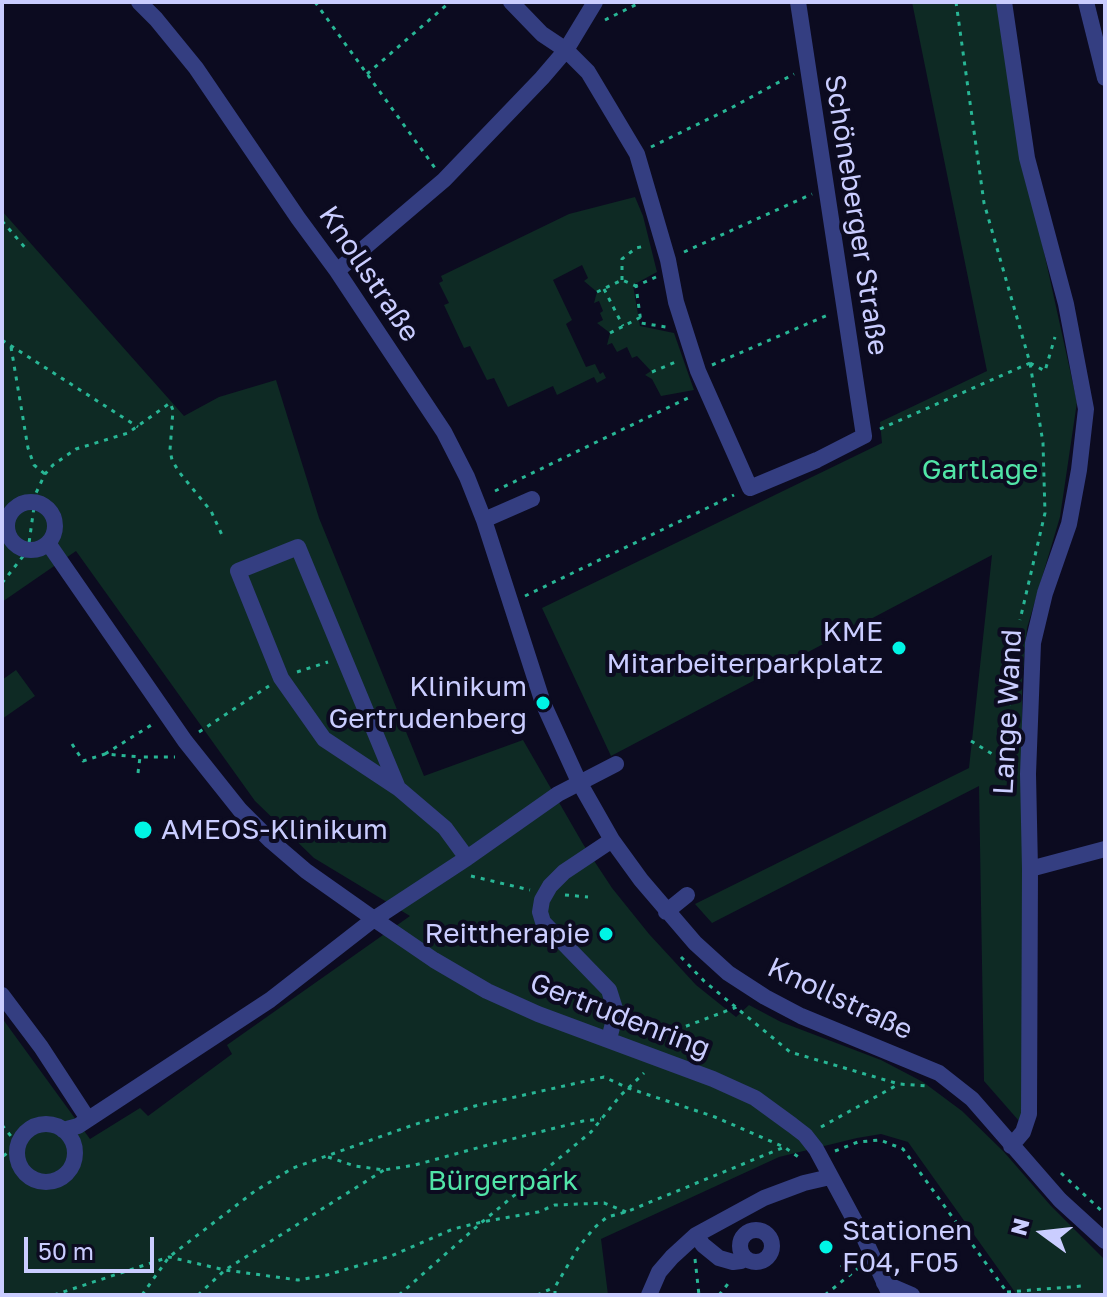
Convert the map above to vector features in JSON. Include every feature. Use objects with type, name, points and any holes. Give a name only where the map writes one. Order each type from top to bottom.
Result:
[{"type":"street","name":"Knollstraße","points":[[139,2],[196,68],[444,432],[484,520],[543,703],[579,782],[612,840],[666,912],[728,973],[765,997],[801,1016],[939,1073],[972,1099],[1060,1200],[1104,1237]]},
{"type":"street","points":[[511,2],[542,34],[566,50],[588,72],[637,154],[664,267],[698,371],[750,488],[864,436]]},
{"type":"street","points":[[337,271],[444,180],[542,78],[566,50],[595,2]]},
{"type":"street","name":"Schöneberger Straße","points":[[798,2],[864,436]]},
{"type":"street","name":"Lange Wand","points":[[1004,2],[1027,158],[1066,304],[1086,409],[1069,524],[1045,593],[1033,643],[1028,774],[1029,1114],[1023,1132],[1011,1146]]},
{"type":"street","points":[[1086,2],[1104,68]]},
{"type":"street","points":[[484,520],[532,499]]},
{"type":"street","points":[[34,502],[48,509],[55,530],[42,548],[28,550],[9,538],[4,522],[20,505],[34,502]]},
{"type":"street","name":"Gertrudenring","points":[[48,543],[185,741],[240,810],[271,841],[306,871],[374,919],[487,991],[538,1014],[713,1079],[755,1098],[805,1135],[865,1240],[887,1289]]},
{"type":"street","points":[[398,788],[298,547],[238,571],[281,678],[324,739],[398,788],[445,828],[467,858]]},
{"type":"street","points":[[63,1130],[78,1126],[270,1000],[374,919],[558,794],[616,764]]},
{"type":"street","points":[[609,1039],[616,1012],[609,990],[543,922],[540,912],[550,886],[564,872],[612,840]]},
{"type":"street","points":[[1030,869],[1105,849]]},
{"type":"street","points":[[666,912],[687,895]]},
{"type":"street","points":[[2,995],[41,1047],[88,1119]]},
{"type":"street","points":[[45,1124],[55,1125],[70,1137],[74,1145],[73,1165],[60,1179],[41,1183],[24,1173],[19,1165],[18,1145],[28,1130],[45,1124]]},
{"type":"street","points":[[649,1295],[659,1272],[672,1257],[764,1198],[830,1177]]},
{"type":"street","points":[[700,1240],[726,1261],[745,1258]]},
{"type":"street","points":[[887,1289],[912,1295]]},
{"type":"path","points":[[315,2],[444,180]]},
{"type":"path","points":[[367,74],[450,2]]},
{"type":"path","points":[[956,2],[984,203],[1030,363],[1045,371],[1057,331]]},
{"type":"path","points":[[637,154],[807,67]]},
{"type":"path","points":[[636,286],[664,267],[827,188]]},
{"type":"path","points":[[2,221],[28,251]]},
{"type":"path","points":[[622,280],[622,259],[636,248],[653,244]]},
{"type":"path","points":[[597,292],[622,280],[636,286]]},
{"type":"path","points":[[636,286],[641,323],[676,329]]},
{"type":"path","points":[[604,289],[623,326]]},
{"type":"path","points":[[698,371],[845,307]]},
{"type":"path","points":[[610,333],[641,317]]},
{"type":"path","points":[[2,340],[138,427]]},
{"type":"path","points":[[11,347],[28,448],[34,465],[45,474]]},
{"type":"path","points":[[864,436],[1030,363]]},
{"type":"path","points":[[495,491],[707,390]]},
{"type":"path","points":[[2,583],[28,550],[34,502],[45,474],[76,449],[128,433],[170,403],[173,410],[172,460],[211,511],[222,535]]},
{"type":"path","points":[[510,601],[750,488]]},
{"type":"path","points":[[105,754],[178,757],[185,741],[281,678],[343,657]]},
{"type":"path","points":[[72,744],[83,761],[105,754],[167,715]]},
{"type":"path","points":[[971,741],[1028,774]]},
{"type":"path","points":[[138,773],[140,757]]},
{"type":"path","points":[[448,871],[547,893],[588,897]]},
{"type":"path","points":[[681,957],[704,981],[790,1052],[899,1084],[931,1085]]},
{"type":"path","points":[[399,1295],[591,1132],[643,1074],[651,1056],[668,1033],[737,1007]]},
{"type":"path","points":[[142,1295],[169,1257],[255,1191],[293,1168],[475,1106],[604,1077],[715,1117],[784,1147]]},
{"type":"path","points":[[555,1295],[555,1287],[578,1248],[607,1217],[784,1147],[899,1084]]},
{"type":"path","points":[[326,1156],[355,1166],[384,1170],[601,1119]]},
{"type":"path","points":[[2,1125],[18,1145],[2,1157]]},
{"type":"path","points":[[821,1159],[858,1142],[880,1140],[903,1149],[1008,1294],[1082,1286]]},
{"type":"path","points":[[198,1295],[225,1270],[384,1170]]},
{"type":"path","points":[[1058,1171],[1105,1214]]},
{"type":"path","points":[[54,1295],[169,1257],[225,1270],[298,1280],[391,1256],[453,1229],[538,1212],[555,1205],[604,1203],[626,1212]]},
{"type":"path","points":[[699,1295],[694,1250],[700,1240]]},
{"type":"path","points":[[825,1295],[863,1264]]},
{"type":"path","points":[[841,1265],[849,1275]]},
{"type":"path","points":[[537,1295],[555,1287]]},
{"type":"green space","name":"Gartlage","points":[[912,2],[1001,2],[1018,134],[1077,402],[1060,517],[1027,628],[1022,680],[1024,1111],[1019,1121],[984,1081],[979,786],[712,923],[695,904],[969,768],[992,555],[611,756],[542,608],[882,443],[880,422],[987,371]]},
{"type":"green space","points":[[635,197],[657,272],[633,285],[640,326],[674,333],[694,390],[661,396],[652,379],[645,375],[651,371],[637,356],[632,358],[627,347],[617,352],[612,343],[607,345],[610,333],[597,323],[603,320],[600,313],[603,311],[599,301],[594,303],[597,292],[584,281],[588,278],[582,265],[553,280],[572,320],[566,324],[586,367],[595,364],[606,378],[597,383],[594,377],[557,395],[553,386],[508,407],[494,378],[487,380],[470,346],[464,348],[444,305],[449,303],[439,283],[443,281],[441,276],[569,214]]},
{"type":"green space","name":"Bürgerpark","points":[[2,211],[184,416],[219,397],[276,380],[319,518],[424,776],[523,740],[612,888],[696,985],[736,1017],[749,1005],[781,1022],[881,1060],[923,1082],[962,1111],[1105,1260],[1105,1295],[1017,1295],[908,1142],[881,1134],[779,1157],[601,1239],[608,1295],[2,1295],[2,1018],[90,1139],[140,1108],[148,1116],[232,1054],[227,1045],[410,916],[314,858],[255,801],[76,551],[2,602]]},
{"type":"green space","points":[[16,670],[35,696],[2,719],[2,680]]},
{"type":"place","name":"KME Mitarbeiterparkplatz","points":[[899,648]]},
{"type":"place","name":"Klinikum Gertrudenberg","points":[[543,703]]},
{"type":"place","name":"AMEOS-Klinikum","points":[[143,830]]},
{"type":"place","name":"Reittherapie","points":[[606,934]]},
{"type":"place","name":"Stationen F04, F05","points":[[826,1247]]}]
